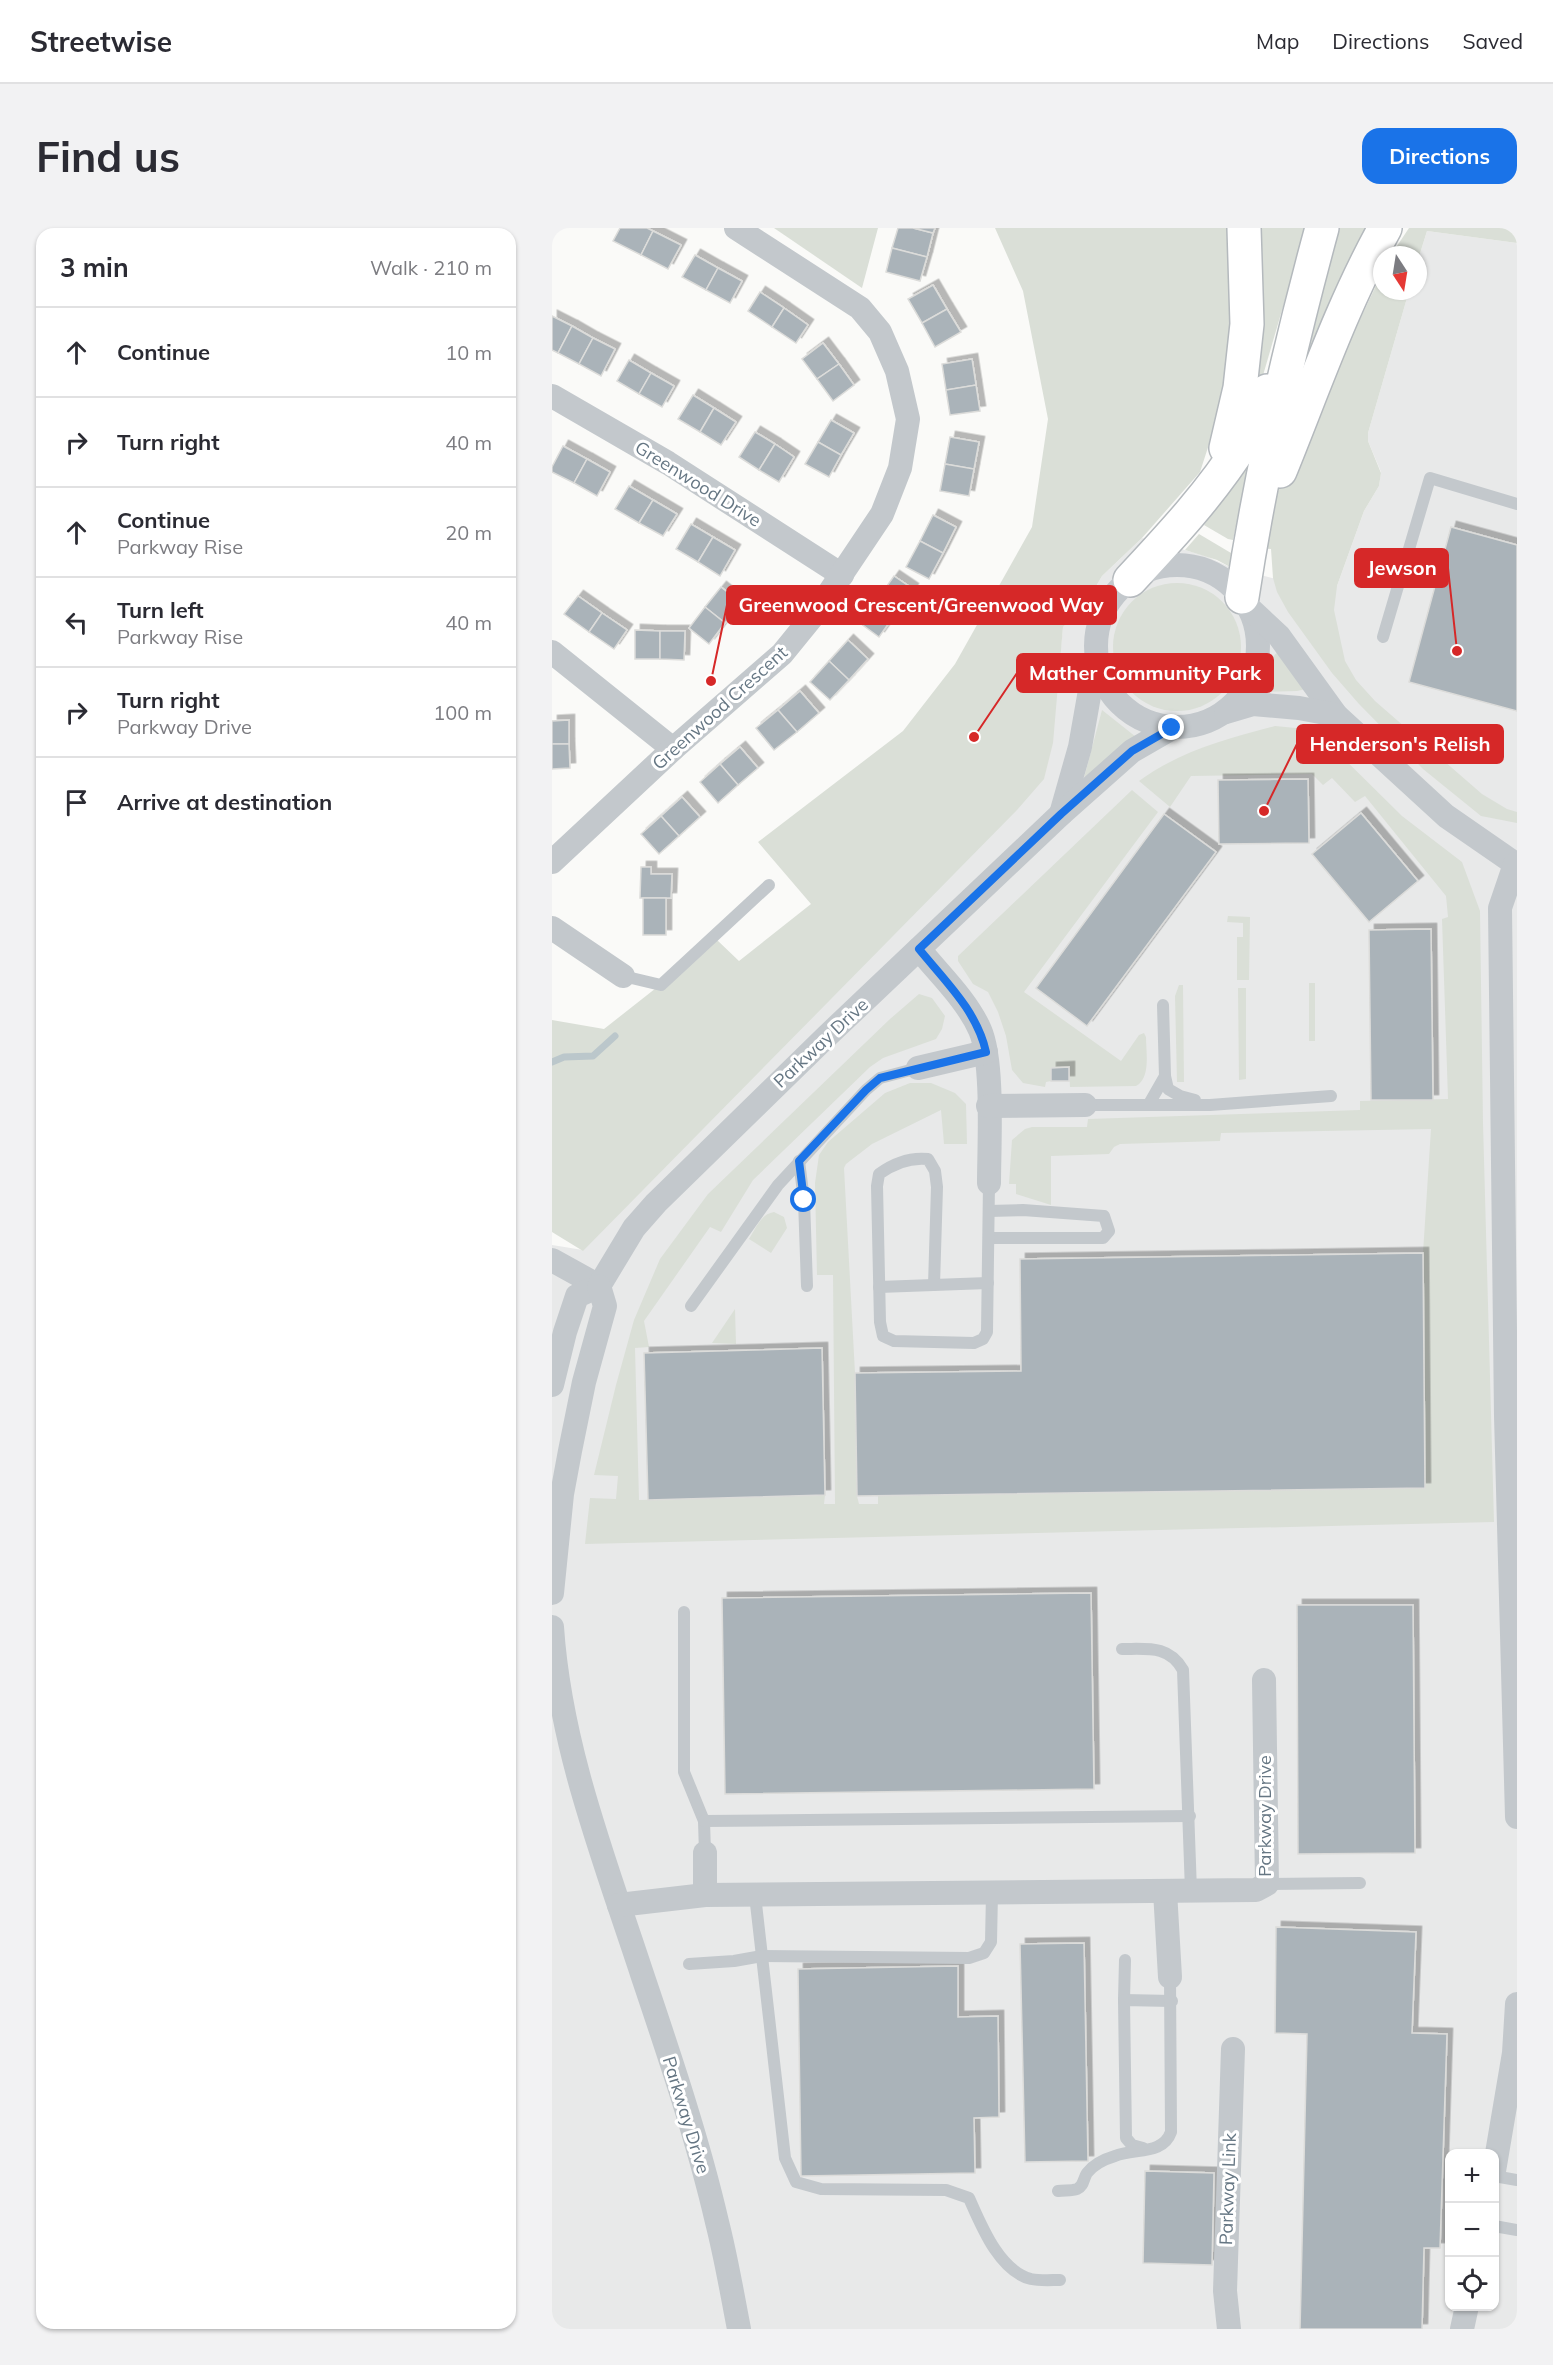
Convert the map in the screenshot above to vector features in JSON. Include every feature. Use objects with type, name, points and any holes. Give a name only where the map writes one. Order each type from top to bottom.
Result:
[{"type":"highway","points":[[1219,476],[1240,388],[1247,324],[1244,228]]},
{"type":"highway","points":[[1245,601],[1254,519],[1293,334],[1322,228]]},
{"type":"highway","points":[[1254,519],[1266,503],[1341,321],[1385,228]]},
{"type":"highway","points":[[1130,580],[1188,518],[1246,439],[1293,334]]},
{"type":"street","name":"Greenwood Crescent","points":[[552,862],[673,749],[782,654],[817,611],[882,514],[900,468],[908,419],[897,371],[880,332],[860,308],[736,228]]},
{"type":"street","name":"Greenwood Drive","points":[[552,396],[668,463],[842,575]]},
{"type":"street","points":[[1061,814],[1080,747],[1096,657],[1097,629],[1106,606],[1117,591],[1130,580],[1156,568],[1184,565],[1205,570],[1223,579],[1279,636],[1336,715],[1452,820],[1516,864],[1500,909],[1512,1416],[1517,1817]]},
{"type":"street","points":[[1224,713],[1241,696],[1252,678],[1259,647],[1256,626],[1245,601]]},
{"type":"street","points":[[552,652],[673,749]]},
{"type":"street","points":[[1096,657],[1103,681],[1112,696],[1124,708],[1142,720],[1172,728],[1198,725],[1224,713],[1253,704],[1299,708],[1336,715]]},
{"type":"street","name":"Parkway Drive","points":[[552,1385],[565,1332],[577,1296],[599,1286],[634,1228],[656,1203],[1061,814],[1132,751],[1172,728]]},
{"type":"street","points":[[552,928],[623,976]]},
{"type":"street","points":[[919,949],[970,1013],[981,1032],[986,1052],[989,1183]]},
{"type":"street","points":[[918,1068],[986,1052]]},
{"type":"street","points":[[988,1106],[1085,1105]]},
{"type":"street","points":[[552,1260],[599,1286],[605,1306],[584,1382],[562,1494],[552,1593]]},
{"type":"street","name":"Parkway Drive","points":[[552,1627],[555,1671],[564,1723],[591,1818],[684,2105],[717,2221],[739,2329]]},
{"type":"street","name":"Parkway Drive","points":[[619,1905],[705,1895],[1256,1890],[1267,1884],[1264,1680]]},
{"type":"street","points":[[705,1853],[705,1895]]},
{"type":"street","points":[[1164,1892],[1170,1977]]},
{"type":"street","points":[[1498,2149],[1514,2053],[1517,2004]]},
{"type":"street","name":"Parkway Link","points":[[1228,2329],[1225,2291],[1233,2049]]},
{"type":"street","points":[[1461,2329],[1466,2311]]},
{"type":"lane","points":[[1383,637],[1430,478],[1517,504]]},
{"type":"lane","points":[[623,976],[661,985],[769,885]]},
{"type":"lane","points":[[1163,1005],[1165,1076],[1168,1089],[1180,1096],[1210,1105]]},
{"type":"lane","points":[[691,1306],[778,1185],[866,1090],[880,1078],[918,1068]]},
{"type":"lane","points":[[1149,1104],[1165,1076]]},
{"type":"lane","points":[[1085,1105],[1210,1105],[1331,1096]]},
{"type":"lane","points":[[934,1285],[937,1187],[935,1171],[928,1159],[913,1157],[888,1167],[879,1174],[877,1186],[880,1322],[883,1336],[894,1341],[974,1343],[983,1340],[987,1332],[989,1183]]},
{"type":"lane","points":[[799,1161],[804,1200],[807,1286]]},
{"type":"lane","points":[[989,1211],[1023,1210],[1104,1216],[1109,1231],[1103,1238],[989,1238]]},
{"type":"lane","points":[[879,1287],[988,1283]]},
{"type":"lane","points":[[684,1612],[684,1772],[704,1821],[705,1853]]},
{"type":"lane","points":[[1122,1649],[1158,1650],[1177,1658],[1183,1670],[1191,1891]]},
{"type":"lane","points":[[704,1821],[1190,1816]]},
{"type":"lane","points":[[1267,1884],[1360,1883]]},
{"type":"lane","points":[[689,1964],[734,1961],[762,1956],[969,1958],[984,1953],[991,1942],[992,1893]]},
{"type":"lane","points":[[755,1895],[785,2158],[796,2182],[821,2189],[946,2190],[969,2198],[979,2222],[1003,2262],[1030,2279],[1060,2280]]},
{"type":"lane","points":[[1125,1960],[1126,2138],[1132,2145],[1147,2149]]},
{"type":"lane","points":[[1058,2191],[1077,2189],[1083,2184],[1087,2174],[1105,2160],[1124,2152],[1160,2147],[1168,2142],[1171,2132],[1172,2001],[1170,1977]]},
{"type":"lane","points":[[1124,2000],[1172,2001]]},
{"type":"lane","points":[[1499,2177],[1517,2180]]},
{"type":"lane","points":[[1499,2227],[1517,2230]]},
{"type":"shaded area","points":[[774,228],[878,228],[862,288]]},
{"type":"shaded area","points":[[995,228],[1231,228],[1233,329],[1227,389],[1200,472],[1142,538],[1102,576],[1084,607],[1063,627],[1053,743],[1044,779],[1017,810],[583,1251],[552,1232],[552,1020],[604,1029],[717,940],[739,961],[811,904],[758,842],[903,731],[955,664],[1032,527],[1048,419],[1023,291]]},
{"type":"shaded area","points":[[1257,228],[1306,228],[1252,413]]},
{"type":"shaded area","points":[[1340,228],[1376,228],[1284,435],[1314,310]]},
{"type":"shaded area","points":[[1409,228],[1517,228],[1517,243],[1427,231],[1422,246],[1397,246]]},
{"type":"shaded area","points":[[1427,231],[1517,243],[1517,2329],[552,2329],[552,1245],[583,1250],[1059,668],[1063,627],[1084,607],[1102,576],[1142,538],[1206,556],[1230,567],[1272,578],[1337,586],[1364,511],[1379,486],[1381,472],[1368,441],[1368,433],[1406,300],[1427,300],[1427,246],[1422,246]]},
{"type":"shaded area","points":[[1373,292],[1373,300],[1406,300],[1368,433],[1368,441],[1381,473],[1379,486],[1364,511],[1337,586],[1334,610],[1345,661],[1356,680],[1375,701],[1482,794],[1507,809],[1517,812],[1517,823],[1481,816],[1423,769],[1332,673],[1288,612],[1277,592],[1273,578],[1271,549],[1257,548],[1266,517]]},
{"type":"shaded area","points":[[1254,443],[1233,540],[1228,539],[1204,525]]},
{"type":"shaded area","points":[[1199,534],[1231,553],[1230,567],[1217,560],[1185,550]]},
{"type":"shaded area","points":[[1177,583],[1202,588],[1223,601],[1236,622],[1241,647],[1236,672],[1223,693],[1202,706],[1177,711],[1152,706],[1131,693],[1118,672],[1113,647],[1118,622],[1131,601],[1152,588]]},
{"type":"shaded area","points":[[1278,652],[1306,689],[1260,692],[1269,665]]},
{"type":"shaded area","points":[[1102,710],[1136,737],[1084,778]]},
{"type":"shaded area","points":[[1275,726],[1306,729],[1320,735],[1402,816],[1462,862],[1480,911],[1483,1123],[1494,1522],[585,1544],[590,1498],[616,1499],[618,1476],[594,1475],[634,1320],[660,1259],[708,1194],[890,1019],[919,994],[932,998],[945,1016],[942,1029],[936,1039],[883,1058],[870,1067],[753,1180],[721,1232],[710,1227],[644,1321],[649,1347],[635,1348],[639,1500],[825,1495],[824,1504],[835,1504],[833,1275],[817,1275],[815,1183],[819,1155],[828,1142],[885,1093],[910,1083],[931,1083],[955,1093],[966,1104],[967,1144],[944,1144],[941,1110],[872,1144],[844,1168],[855,1373],[859,1504],[878,1504],[878,1495],[1425,1488],[1423,1253],[1431,1129],[1221,1133],[1220,1141],[1120,1144],[1114,1147],[1109,1154],[1051,1156],[1051,1205],[1016,1194],[1016,1184],[1009,1184],[1012,1140],[1025,1129],[1032,1127],[1087,1127],[1088,1119],[1360,1110],[1360,1101],[1448,1099],[1442,919],[1448,917],[1446,896],[1365,796],[1355,802],[1332,778],[1323,785],[1312,774],[1191,776],[1170,807],[1139,781],[1187,754],[1221,741]]},
{"type":"shaded area","points":[[1132,790],[1158,812],[1024,992],[1121,1061],[1139,1035],[1144,1033],[1147,1057],[1144,1077],[1136,1086],[1070,1087],[1069,1068],[1051,1068],[1051,1081],[1046,1082],[1045,1087],[1023,1083],[1012,1070],[1006,1036],[988,992],[973,984],[958,961],[958,956]]},
{"type":"shaded area","points":[[1228,916],[1250,917],[1249,980],[1237,980],[1237,937],[1243,937],[1243,923],[1227,922]]},
{"type":"shaded area","points":[[1309,983],[1315,983],[1315,1041],[1309,1041]]},
{"type":"shaded area","points":[[1179,985],[1183,985],[1184,1082],[1177,1082],[1175,996]]},
{"type":"shaded area","points":[[1238,988],[1246,988],[1246,1079],[1239,1080]]},
{"type":"shaded area","points":[[774,1212],[784,1217],[787,1228],[771,1253],[749,1239],[762,1219]]},
{"type":"shaded area","points":[[735,1309],[736,1344],[712,1343]]},
{"type":"building","points":[[620,228],[647,228],[653,231],[641,255],[613,241]]},
{"type":"building","points":[[898,228],[913,228],[933,233],[927,257],[892,248]]},
{"type":"building","points":[[913,228],[935,228],[933,233]]},
{"type":"building","points":[[653,231],[681,245],[668,269],[641,255]]},
{"type":"building","points":[[892,248],[927,257],[920,281],[886,272]]},
{"type":"building","points":[[695,255],[718,268],[706,290],[682,277]]},
{"type":"building","points":[[718,268],[742,281],[730,303],[706,290]]},
{"type":"building","points":[[933,285],[947,309],[922,323],[908,299]]},
{"type":"building","points":[[760,292],[784,308],[772,327],[748,311]]},
{"type":"building","points":[[784,308],[808,325],[796,343],[772,327]]},
{"type":"building","points":[[947,309],[961,332],[935,347],[922,323]]},
{"type":"building","points":[[552,316],[572,326],[558,353],[552,350]]},
{"type":"building","points":[[572,326],[593,338],[579,364],[558,353]]},
{"type":"building","points":[[593,338],[615,349],[601,376],[579,364]]},
{"type":"building","points":[[823,343],[839,364],[817,379],[802,359]]},
{"type":"building","points":[[972,359],[976,385],[946,390],[942,364]]},
{"type":"building","points":[[629,360],[651,373],[639,394],[617,381]]},
{"type":"building","points":[[839,364],[854,385],[833,401],[817,379]]},
{"type":"building","points":[[651,373],[674,386],[662,407],[639,394]]},
{"type":"building","points":[[976,385],[980,411],[950,415],[946,390]]},
{"type":"building","points":[[693,395],[714,408],[700,432],[678,419]]},
{"type":"building","points":[[714,408],[736,422],[721,445],[700,432]]},
{"type":"building","points":[[831,420],[854,433],[841,455],[818,442]]},
{"type":"building","points":[[755,432],[775,444],[759,470],[739,457]]},
{"type":"building","points":[[950,437],[979,442],[974,469],[945,464]]},
{"type":"building","points":[[818,442],[841,455],[829,477],[805,464]]},
{"type":"building","points":[[775,444],[794,457],[779,482],[759,470]]},
{"type":"building","points":[[563,446],[587,459],[574,483],[552,472],[552,467]]},
{"type":"building","points":[[587,459],[610,472],[597,496],[574,483]]},
{"type":"building","points":[[945,464],[974,469],[969,496],[940,491]]},
{"type":"building","points":[[629,486],[653,500],[639,523],[615,509]]},
{"type":"building","points":[[653,500],[677,514],[663,536],[639,523]]},
{"type":"building","points":[[933,515],[956,527],[943,553],[920,541]]},
{"type":"building","points":[[691,524],[713,537],[698,562],[676,549]]},
{"type":"building","points":[[1451,527],[1517,545],[1517,711],[1409,682]]},
{"type":"building","points":[[713,537],[735,550],[720,576],[698,562]]},
{"type":"building","points":[[920,541],[943,553],[929,579],[906,567]]},
{"type":"building","points":[[894,576],[913,589],[896,613],[877,600]]},
{"type":"building","points":[[721,587],[741,603],[725,623],[705,607]]},
{"type":"building","points":[[578,596],[602,613],[589,632],[564,614]]},
{"type":"building","points":[[877,600],[896,613],[879,637],[860,623]]},
{"type":"building","points":[[705,607],[725,623],[709,644],[689,628]]},
{"type":"building","points":[[602,613],[627,630],[614,649],[589,632]]},
{"type":"building","points":[[635,630],[660,631],[660,659],[635,659]]},
{"type":"building","points":[[660,631],[685,631],[684,660],[660,659]]},
{"type":"building","points":[[848,640],[868,659],[849,680],[829,661]]},
{"type":"building","points":[[829,661],[849,680],[830,700],[810,682]]},
{"type":"building","points":[[800,691],[819,713],[797,732],[778,710]]},
{"type":"building","points":[[778,710],[797,732],[774,750],[756,728]]},
{"type":"building","points":[[569,720],[569,744],[552,744],[552,721]]},
{"type":"building","points":[[552,744],[569,744],[570,768],[552,769]]},
{"type":"building","points":[[740,747],[758,768],[738,785],[720,764]]},
{"type":"building","points":[[720,764],[738,785],[718,803],[700,782]]},
{"type":"building","points":[[1308,779],[1309,843],[1219,844],[1218,780]]},
{"type":"building","points":[[682,797],[700,817],[679,836],[661,816]]},
{"type":"building","points":[[1361,813],[1418,881],[1369,922],[1312,854]]},
{"type":"building","points":[[1164,814],[1216,852],[1087,1026],[1036,988]]},
{"type":"building","points":[[661,816],[679,836],[659,854],[641,834]]},
{"type":"building","points":[[641,867],[651,867],[651,874],[672,874],[671,898],[640,898]]},
{"type":"building","points":[[643,898],[666,898],[666,935],[643,935]]},
{"type":"building","points":[[1431,929],[1433,1100],[1371,1100],[1369,930]]},
{"type":"building","points":[[1069,1067],[1069,1081],[1051,1081],[1051,1068]]},
{"type":"building","points":[[1423,1253],[1425,1488],[857,1496],[855,1373],[1021,1371],[1020,1259]]},
{"type":"building","points":[[822,1348],[825,1495],[648,1500],[644,1353]]},
{"type":"building","points":[[1091,1593],[1094,1789],[725,1794],[722,1598]]},
{"type":"building","points":[[1297,1605],[1413,1605],[1415,1853],[1298,1854]]},
{"type":"building","points":[[1276,1927],[1416,1932],[1412,2033],[1447,2034],[1440,2248],[1424,2248],[1422,2329],[1300,2329],[1307,2034],[1275,2033]]},
{"type":"building","points":[[1084,1943],[1088,2161],[1025,2162],[1020,1944]]},
{"type":"building","points":[[958,1966],[958,2017],[998,2016],[999,2117],[974,2118],[975,2173],[801,2176],[798,1969]]},
{"type":"building","points":[[1145,2171],[1214,2173],[1212,2265],[1143,2263]]},
{"type":"waterway","points":[[552,1062],[564,1057],[593,1056],[615,1036]]},
{"type":"place","name":"Jewson","points":[[1457,651]]},
{"type":"place","name":"Greenwood Crescent/Greenwood Way","points":[[711,681]]},
{"type":"place","name":"Mather Community Park","points":[[974,737]]},
{"type":"place","name":"Henderson's Relish","points":[[1264,811]]},
{"type":"route","points":[[804,1200],[799,1161],[880,1078],[986,1052],[981,1032],[970,1013],[919,949],[1061,814],[1132,751],[1172,728]]}]
